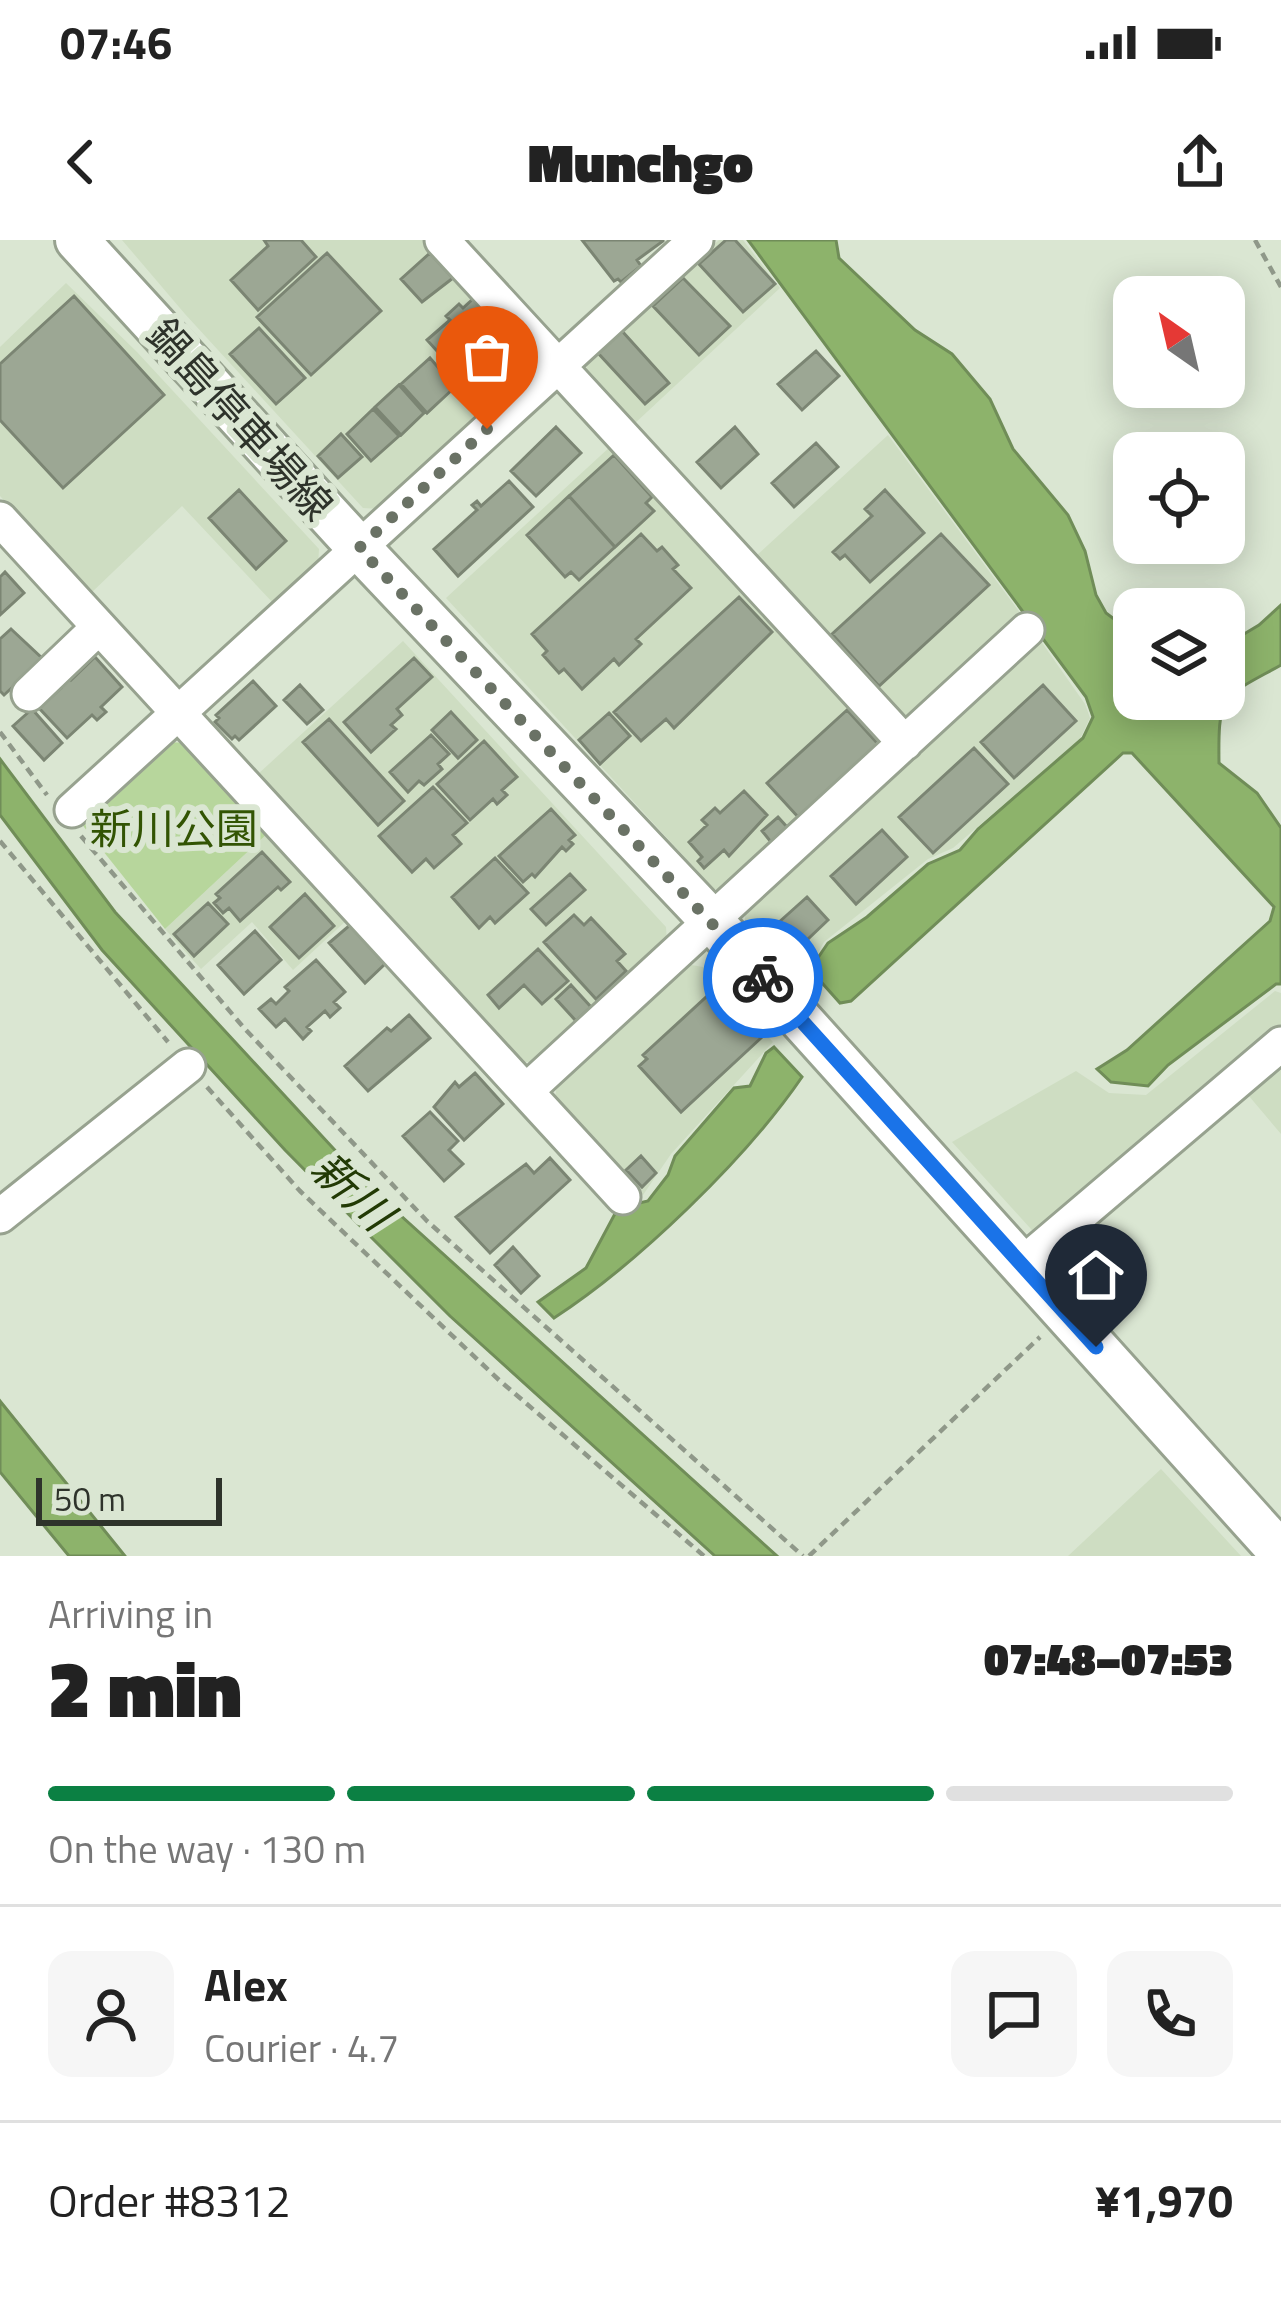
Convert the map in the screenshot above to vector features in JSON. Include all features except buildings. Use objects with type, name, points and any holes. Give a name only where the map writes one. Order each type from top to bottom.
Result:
[{"type":"main road","name":"鍋島停車場線","points":[[77,240],[359,548],[711,920],[1281,1552]]},
{"type":"street","points":[[68,815],[696,240]]},
{"type":"street","points":[[446,241],[905,742]]},
{"type":"street","points":[[0,519],[623,1197]]},
{"type":"street","points":[[29,694],[99,627]]},
{"type":"street","points":[[526,1091],[1028,631]]},
{"type":"street","points":[[1021,1265],[1281,1044]]},
{"type":"street","points":[[0,1216],[188,1066]]},
{"type":"path","points":[[1255,240],[1281,287]]},
{"type":"path","points":[[0,732],[244,1028],[427,1221],[806,1556],[1065,1313]]},
{"type":"path","points":[[0,841],[188,1066],[300,1191],[466,1348],[704,1556]]},
{"type":"shaded area","points":[[122,240],[422,240],[530,356],[530,371],[380,509],[363,508]]},
{"type":"shaded area","points":[[719,240],[743,240],[780,288],[633,425],[587,375],[586,358]]},
{"type":"shaded area","points":[[66,283],[137,352],[319,549],[318,566],[275,605],[182,506],[90,594],[0,496],[0,347]]},
{"type":"shaded area","points":[[888,435],[1024,618],[916,717],[902,716],[755,557]]},
{"type":"shaded area","points":[[612,445],[880,735],[881,749],[727,890],[714,889],[446,598]]},
{"type":"shaded area","points":[[1038,637],[1085,704],[1090,718],[1080,739],[953,848],[928,859],[824,942],[801,984],[745,924],[745,909]]},
{"type":"shaded area","points":[[403,641],[666,927],[667,944],[539,1062],[521,1062],[257,775]]},
{"type":"shaded area","points":[[270,831],[349,918],[293,970],[252,922],[201,969],[165,929]]},
{"type":"shaded area","points":[[686,964],[703,967],[773,1042],[671,1154],[643,1195],[555,1099],[557,1084]]},
{"type":"shaded area","points":[[1275,991],[1281,993],[1281,1134],[1232,1076],[1040,1239],[952,1142],[1076,1071],[1109,1093],[1146,1095]]},
{"type":"shaded area","points":[[1161,1469],[1241,1556],[1068,1556]]},
{"type":"green space","name":"新川公園","points":[[167,742],[189,743],[270,831],[165,929],[80,822]]},
{"type":"water","points":[[748,240],[836,240],[839,258],[915,330],[952,354],[990,399],[1013,449],[1068,515],[1085,551],[1096,595],[1113,618],[1113,720],[1220,720],[1219,763],[1257,793],[1281,828],[1281,984],[1168,1065],[1148,1086],[1111,1082],[1097,1069],[1127,1050],[1270,921],[1274,907],[1132,753],[1123,753],[851,1001],[840,1003],[815,975],[813,965],[828,943],[867,917],[928,864],[960,850],[1083,738],[1093,717],[1086,697]]},
{"type":"water","points":[[1281,605],[1281,665],[1246,684],[1245,633]]},
{"type":"water","name":"新川","points":[[0,759],[115,912],[368,1186],[777,1556],[715,1556],[450,1316],[285,1150],[102,950],[0,815]]},
{"type":"water","points":[[774,1047],[802,1077],[779,1109],[721,1175],[654,1240],[554,1318],[538,1302],[586,1268],[618,1208],[648,1201],[668,1175],[675,1156],[734,1088],[750,1086],[766,1053]]},
{"type":"water","points":[[0,1401],[125,1556],[69,1556],[0,1472]]},
{"type":"way so far","points":[[487,429],[359,548],[763,978]]},
{"type":"route","points":[[763,978],[1096,1347]]}]
